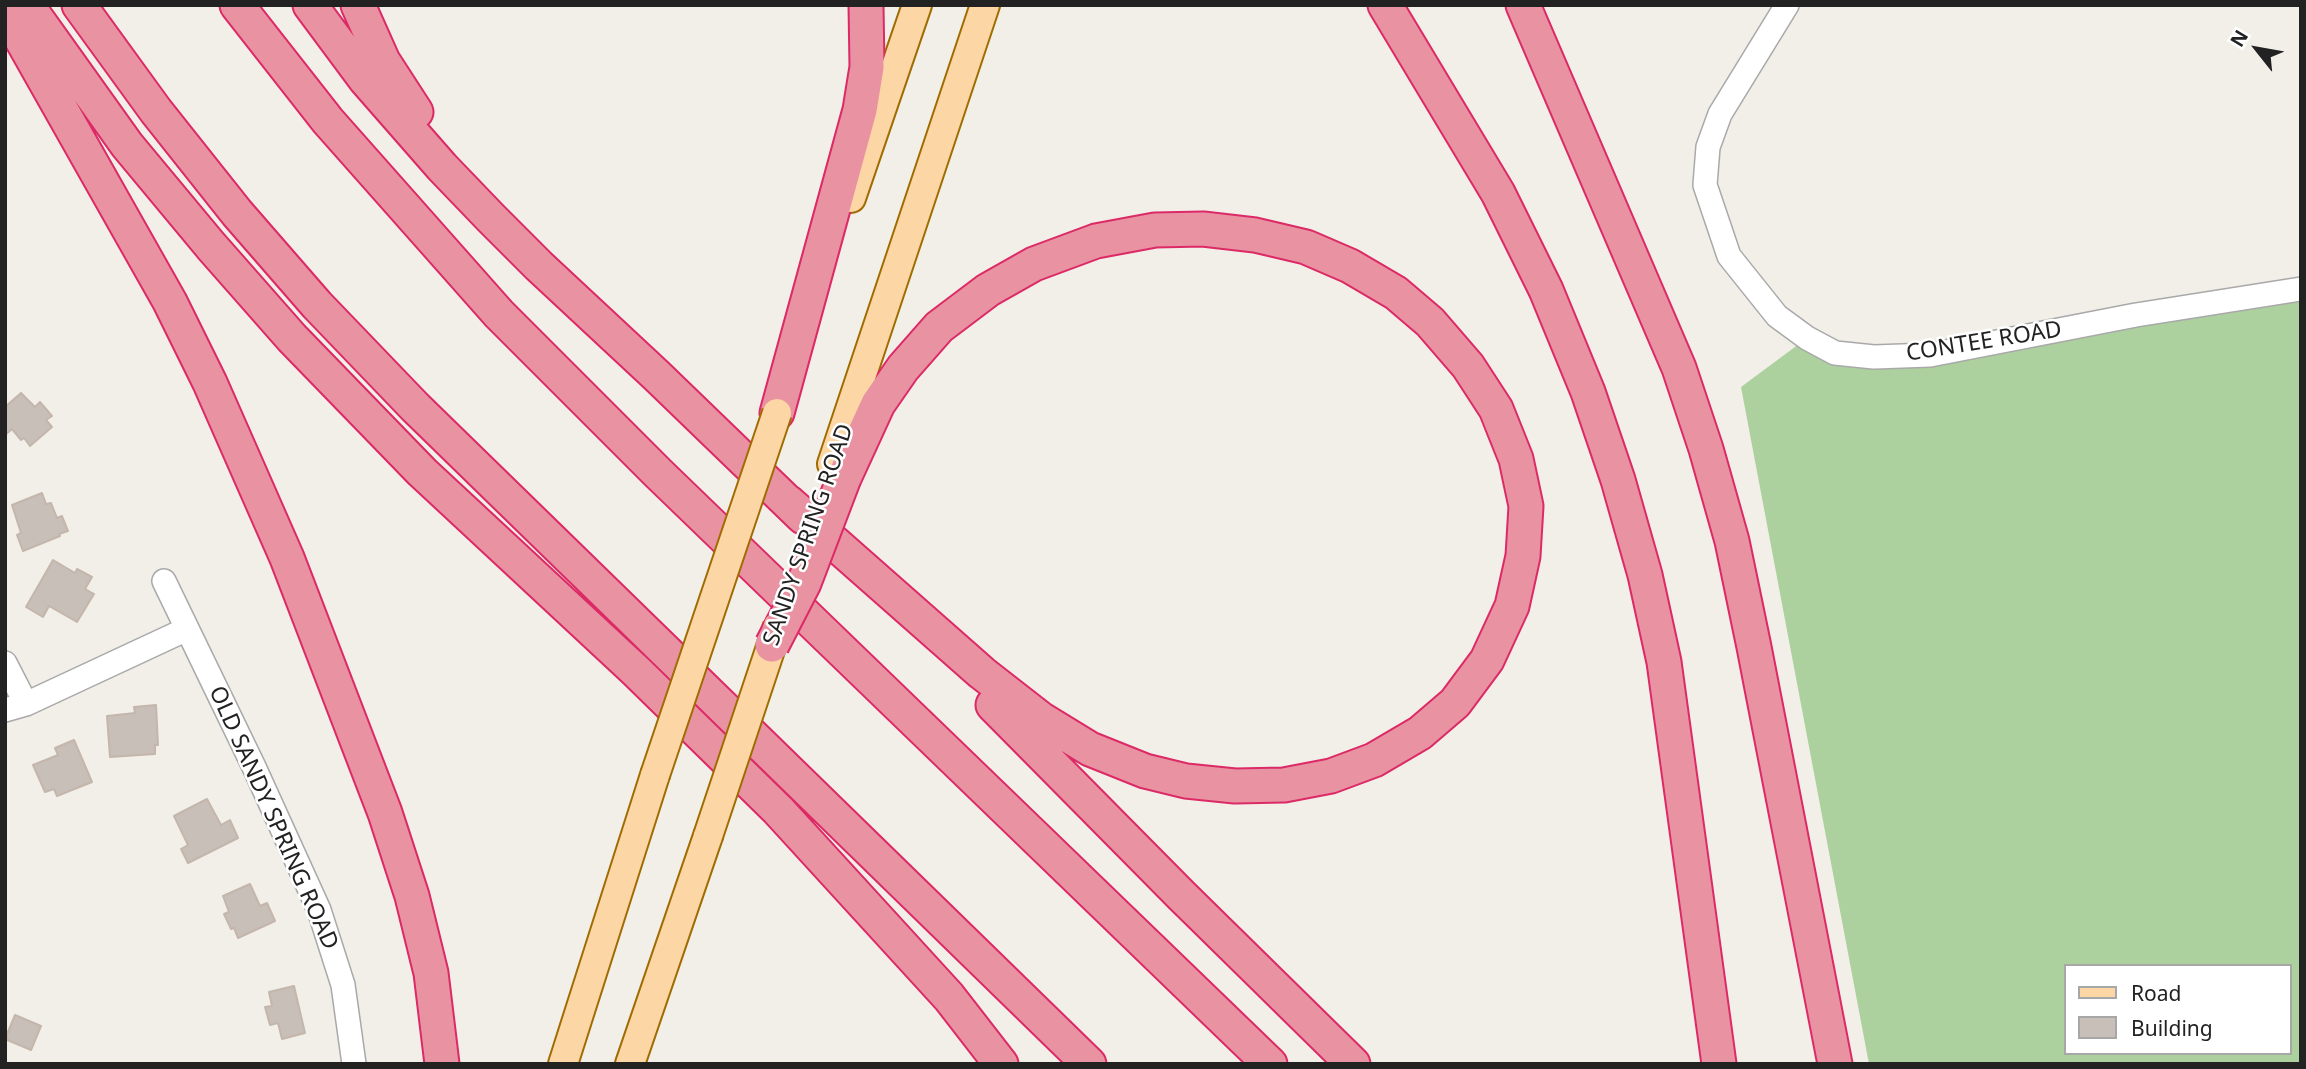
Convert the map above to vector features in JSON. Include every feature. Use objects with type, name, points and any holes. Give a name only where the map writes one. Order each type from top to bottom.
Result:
[{"type":"highway","points":[[27,5],[127,145],[292,338],[422,471],[636,671],[778,810],[949,997],[1001,1064]]},
{"type":"highway","points":[[79,5],[156,111],[237,213],[317,305],[415,407],[1089,1064]]},
{"type":"highway","points":[[237,5],[328,121],[499,314],[658,473],[1270,1064]]},
{"type":"highway","points":[[310,5],[365,79],[442,167],[539,267],[788,502],[1353,1064]]},
{"type":"highway","points":[[358,5],[383,61],[412,107],[461,167],[656,375]]},
{"type":"highway","points":[[777,413],[860,110],[867,67],[866,5]]},
{"type":"highway","points":[[1385,5],[1498,193],[1546,289],[1588,392],[1618,480],[1645,575],[1664,662],[1719,1064]]},
{"type":"highway","points":[[1523,5],[1679,368],[1706,449],[1732,541],[1835,1064]]},
{"type":"highway","points":[[5,10],[170,302],[210,383],[288,558],[385,813],[412,896],[431,973],[442,1064]]},
{"type":"highway","points":[[772,645],[804,583],[838,471],[903,368],[939,327],[988,290],[1034,264],[1096,240],[1155,230],[1216,230],[1255,235],[1306,247],[1350,266],[1396,293],[1430,322],[1468,366],[1496,410],[1516,459],[1526,506],[1523,556],[1512,607],[1487,660],[1455,703],[1420,733],[1374,760],[1331,776],[1284,785],[1235,786],[1186,781],[1144,771],[1090,749],[1041,719],[972,664],[788,502]]},
{"type":"highway","points":[[1036,1013],[1079,1064]]},
{"type":"main road","points":[[563,1064],[655,775],[916,5]]},
{"type":"main road","name":"SANDY SPRING ROAD","points":[[838,471],[985,5]]},
{"type":"main road","name":"SANDY SPRING ROAD","points":[[630,1064],[772,645]]},
{"type":"street","name":"CONTEE ROAD","points":[[1787,5],[1720,114],[1708,147],[1705,184],[1729,256],[1777,316],[1807,338],[1835,353],[1874,357],[1930,355],[2136,315],[2301,289]]},
{"type":"street","name":"OLD SANDY SPRING ROAD","points":[[164,581],[254,767],[318,911],[343,985],[354,1064]]},
{"type":"street","points":[[5,663],[15,707],[187,629]]},
{"type":"green space","points":[[2301,292],[2301,1064],[1869,1064],[1741,387],[1807,338],[1930,355]]},
{"type":"building","points":[[21,393],[35,407],[40,402],[52,416],[46,420],[52,427],[30,446],[12,429],[5,435],[5,407]]},
{"type":"building","points":[[42,493],[46,504],[51,503],[57,518],[62,516],[68,531],[23,551],[17,535],[21,533],[12,505]]},
{"type":"building","points":[[53,560],[75,573],[77,569],[92,577],[85,589],[94,594],[77,622],[49,606],[43,617],[26,607]]},
{"type":"building","points":[[156,705],[158,745],[155,745],[155,754],[110,757],[107,716],[135,713],[134,707]]},
{"type":"building","points":[[74,740],[92,782],[57,796],[54,789],[45,792],[33,765],[58,755],[55,748]]},
{"type":"building","points":[[207,799],[221,825],[230,820],[238,838],[188,863],[181,849],[188,845],[174,816]]},
{"type":"building","points":[[250,884],[260,906],[267,903],[275,921],[238,938],[224,914],[229,912],[223,896]]},
{"type":"building","points":[[294,986],[305,1033],[282,1039],[278,1023],[270,1025],[265,1007],[272,1006],[269,992]]},
{"type":"building","points":[[15,1015],[41,1026],[31,1050],[5,1039]]}]
